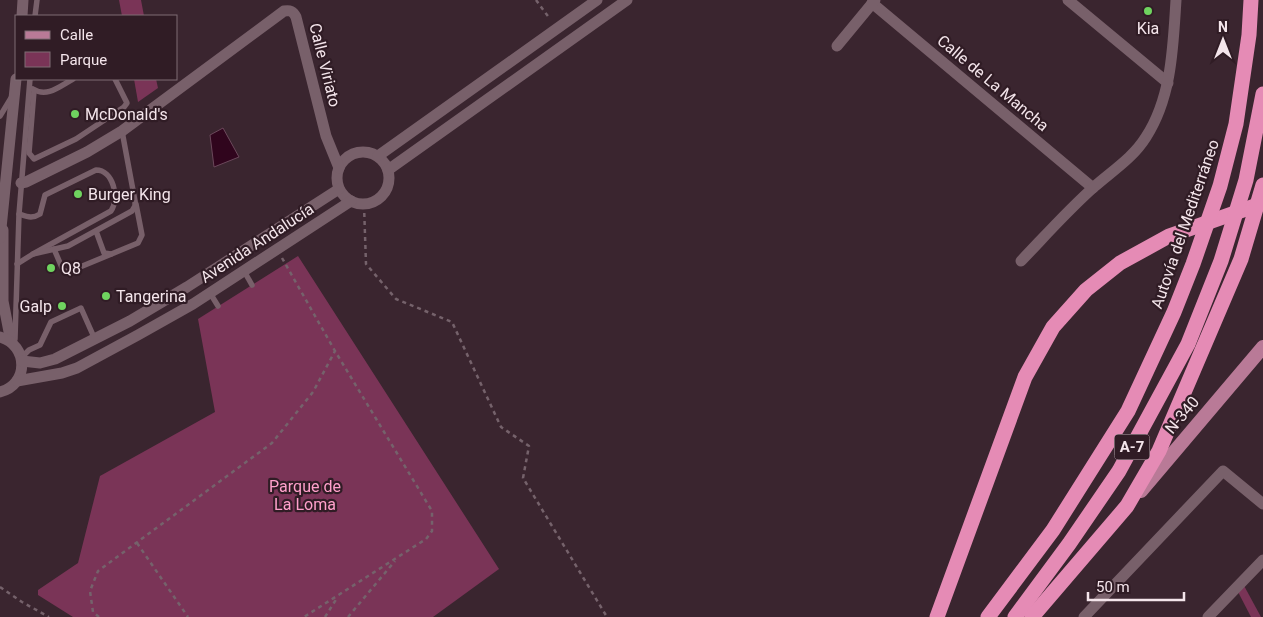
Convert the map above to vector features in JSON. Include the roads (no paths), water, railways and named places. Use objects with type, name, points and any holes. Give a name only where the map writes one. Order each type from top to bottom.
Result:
[{"type":"highway","name":"Autovía del Mediterráneo","points":[[988,617],[1053,530],[1128,411],[1174,312],[1220,186],[1236,124],[1249,35],[1251,0]]},
{"type":"highway","name":"A-7","points":[[1015,617],[1069,544],[1119,470],[1188,344],[1221,261],[1246,180],[1263,94]]},
{"type":"highway","points":[[1032,617],[1127,506],[1159,451],[1241,259],[1263,185]]},
{"type":"highway","points":[[937,617],[1025,377],[1053,327],[1086,290],[1120,263],[1169,236],[1263,203]]},
{"type":"main road","name":"N-340","points":[[1127,506],[1263,347]]},
{"type":"street","points":[[22,15],[23,0]]},
{"type":"street","points":[[378,156],[596,0]]},
{"type":"street","points":[[388,170],[627,0]]},
{"type":"street","points":[[1068,0],[1168,83]]},
{"type":"street","points":[[1021,261],[1093,188],[1128,160],[1146,137],[1159,111],[1168,83],[1174,39],[1176,0]]},
{"type":"street","points":[[837,46],[874,2]]},
{"type":"street","name":"Calle de La Mancha","points":[[874,2],[1093,188]]},
{"type":"street","name":"Calle Viriato","points":[[21,183],[87,152],[122,131],[284,11],[293,12],[296,17],[326,136],[339,168]]},
{"type":"street","points":[[0,238],[16,84]]},
{"type":"street","points":[[360,152],[378,156],[384,162],[390,178],[385,193],[379,199],[364,205],[351,201],[339,189],[337,177],[339,168],[344,160],[360,152]]},
{"type":"street","name":"Avenida Andalucía","points":[[18,352],[40,363],[55,359],[92,341],[187,288],[339,189]]},
{"type":"street","name":"Avenida Andalucía","points":[[17,381],[62,373],[77,368],[210,293],[351,201]]},
{"type":"street","points":[[0,404],[2,392],[17,381],[21,372],[18,352],[3,301],[3,216]]},
{"type":"street","points":[[0,337],[18,352]]},
{"type":"street","points":[[1084,617],[1223,470],[1263,504]]},
{"type":"street","points":[[1208,617],[1263,560]]},
{"type":"lane","points":[[35,15],[36,0]]},
{"type":"lane","points":[[30,80],[32,89],[29,153],[34,159],[76,139],[124,107],[127,103],[126,99],[116,80]]},
{"type":"lane","points":[[32,89],[42,94],[71,80]]},
{"type":"lane","points":[[0,116],[16,84]]},
{"type":"lane","points":[[32,89],[19,214],[15,326],[18,352],[25,353],[38,346],[43,341],[51,322],[81,308],[93,335],[92,341]]},
{"type":"lane","points":[[54,250],[63,270],[68,272],[138,244],[141,240],[142,235],[122,131]]},
{"type":"lane","points":[[8,169],[17,181],[21,183]]},
{"type":"lane","points":[[17,264],[111,211],[115,205],[114,189],[107,173],[103,170],[96,170],[45,195],[40,214],[35,218],[19,214]]},
{"type":"lane","points":[[33,254],[68,246],[132,211],[135,201]]},
{"type":"lane","points":[[96,231],[104,253],[112,254]]},
{"type":"lane","points":[[244,271],[252,285]]},
{"type":"lane","points":[[210,293],[218,306]]},
{"type":"place","name":"Kia","points":[[1148,11]]},
{"type":"place","name":"McDonald's","points":[[75,114]]},
{"type":"place","name":"Burger King","points":[[78,194]]},
{"type":"place","name":"Q8","points":[[51,268]]},
{"type":"place","name":"Tangerina","points":[[106,296]]},
{"type":"place","name":"Galp","points":[[62,306]]},
{"type":"park label","name":"Parque de La Loma","points":[[305,495]]}]
